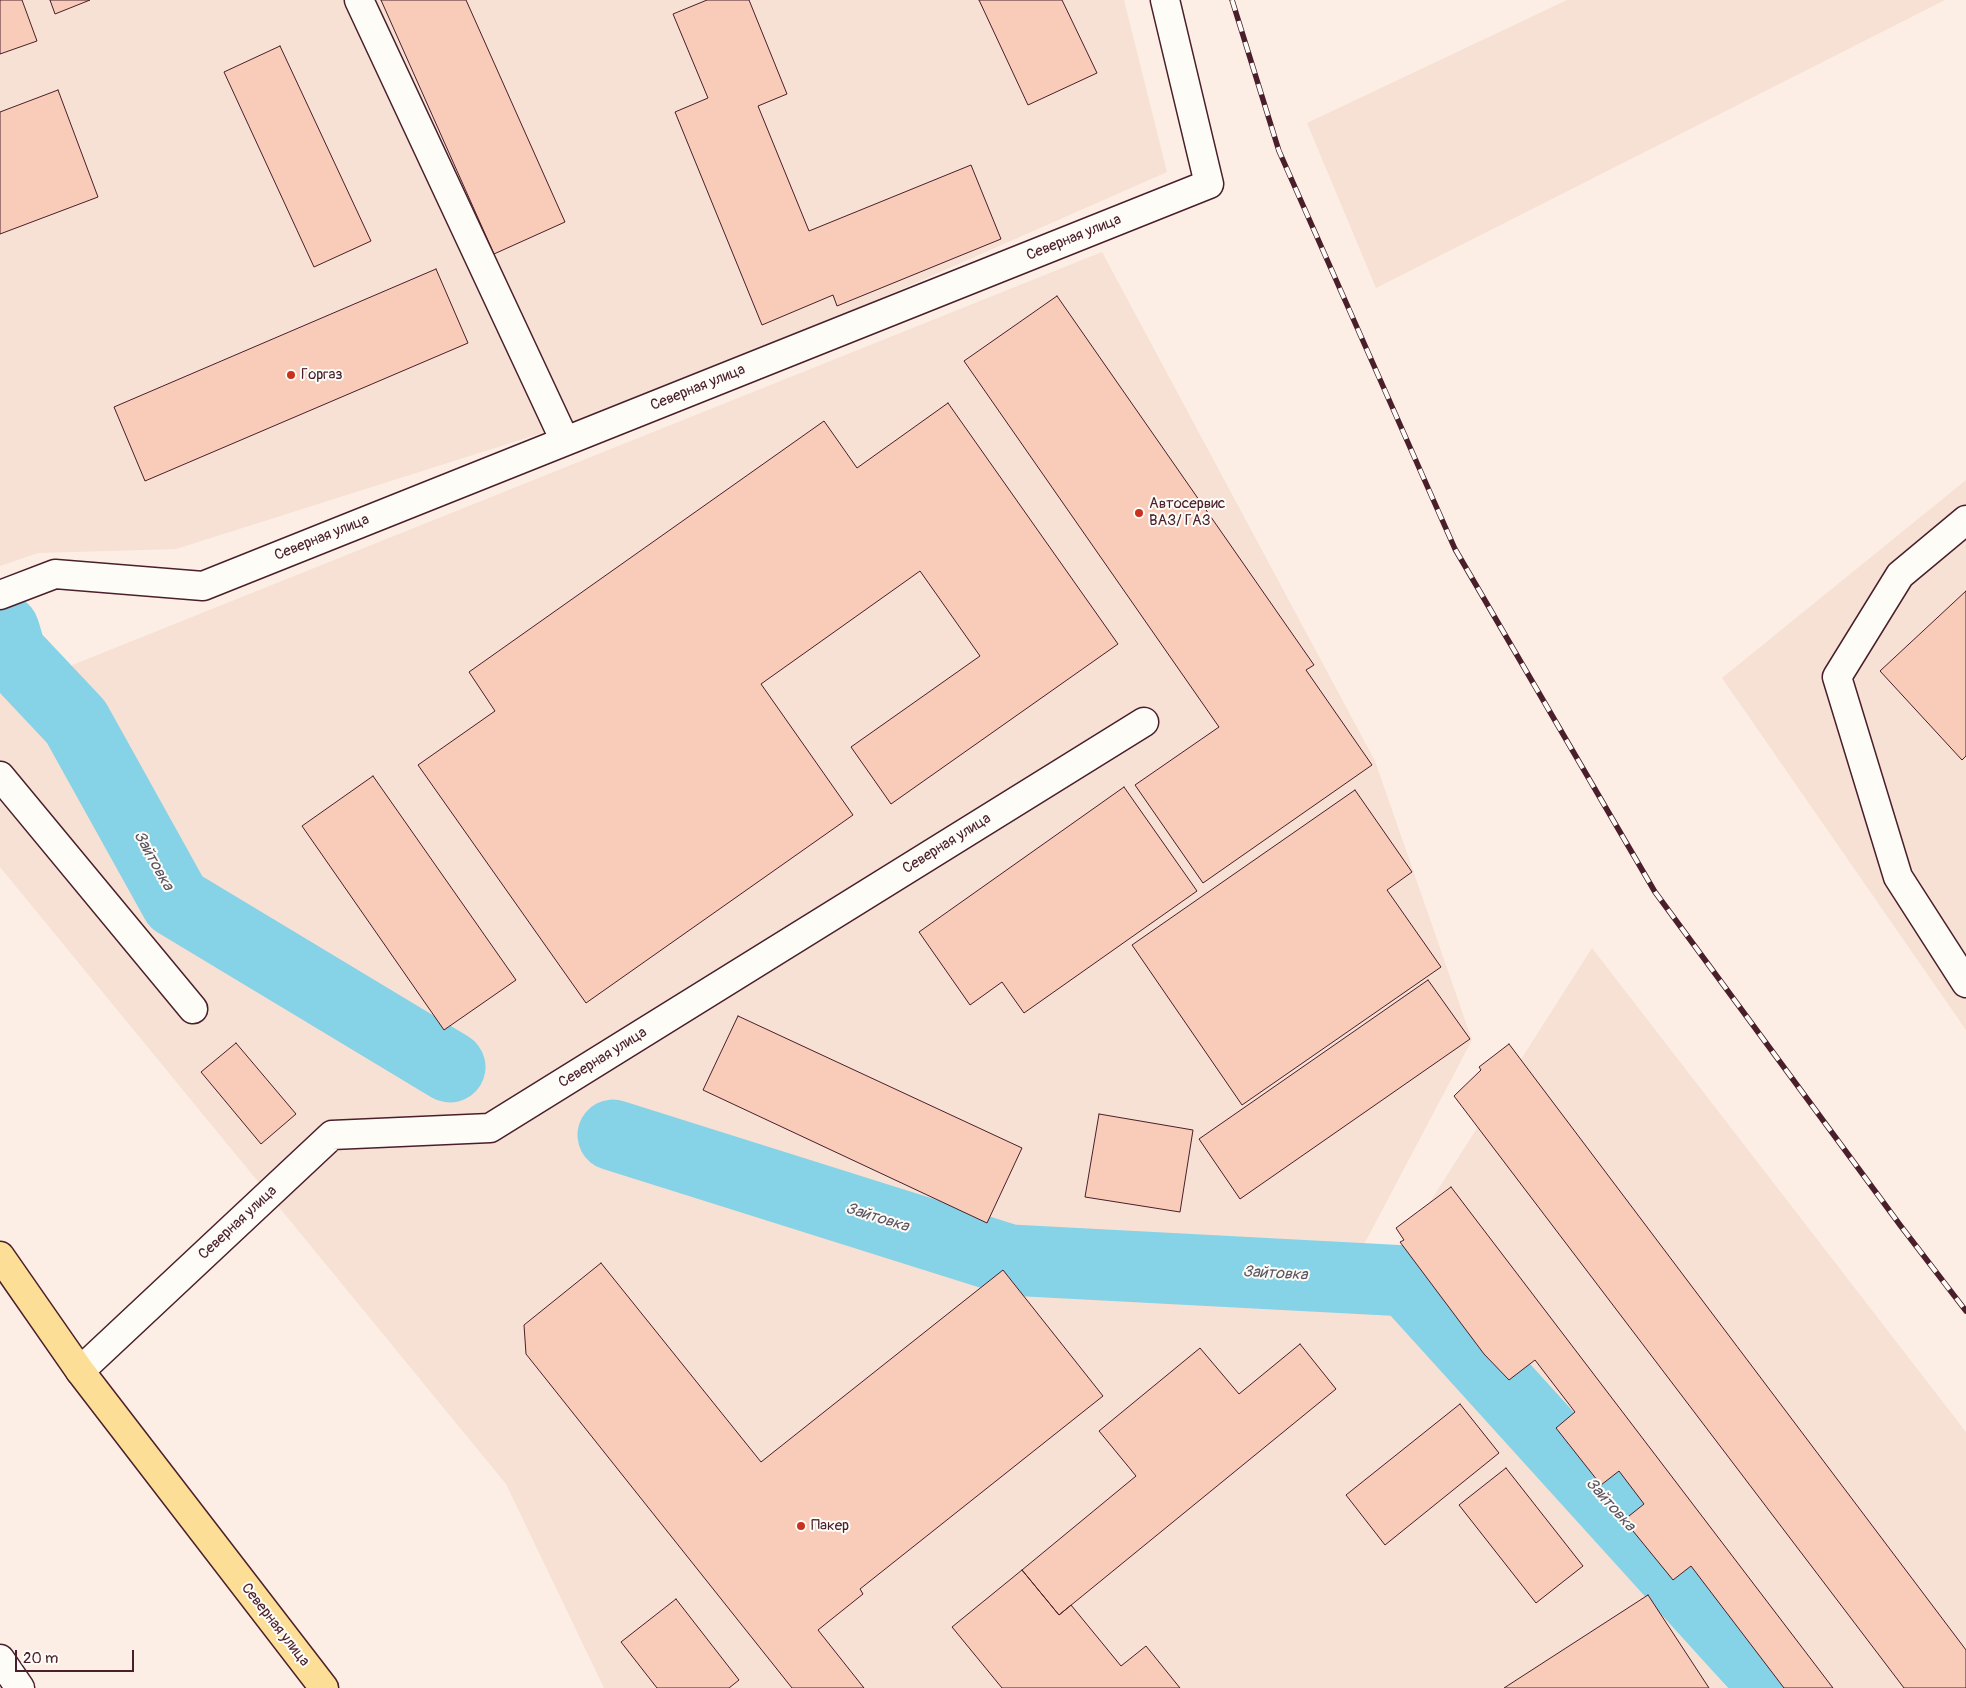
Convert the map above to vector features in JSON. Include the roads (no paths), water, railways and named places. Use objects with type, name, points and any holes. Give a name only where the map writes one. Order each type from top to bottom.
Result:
[{"type":"main road","name":"Северная улица","points":[[0,1256],[80,1371],[324,1688]]},
{"type":"street","points":[[359,0],[565,441]]},
{"type":"street","name":"Северная улица","points":[[0,595],[55,574],[203,586],[1209,184],[1165,0]]},
{"type":"street","points":[[1966,520],[1900,575],[1837,677],[1898,877],[1966,983]]},
{"type":"street","name":"Северная улица","points":[[80,1371],[332,1135],[490,1128],[1144,722]]},
{"type":"street","points":[[0,776],[193,1009]]},
{"type":"street","points":[[0,1659],[20,1688]]},
{"type":"waterway","name":"Зайтовка","points":[[4,630],[11,653],[76,722],[176,902],[450,1067]]},
{"type":"waterway","name":"Зайтовка","points":[[613,1135],[1010,1260],[1407,1281],[1776,1688]]},
{"type":"railway","points":[[1232,0],[1279,151],[1455,549],[1655,892],[1900,1225],[1966,1311]]},
{"type":"place","name":"Горгаз","points":[[291,375]]},
{"type":"place","name":"Автосервис ВАЗ/ ГАЗ","points":[[1139,513]]},
{"type":"place","name":"Пакер","points":[[801,1526]]}]
